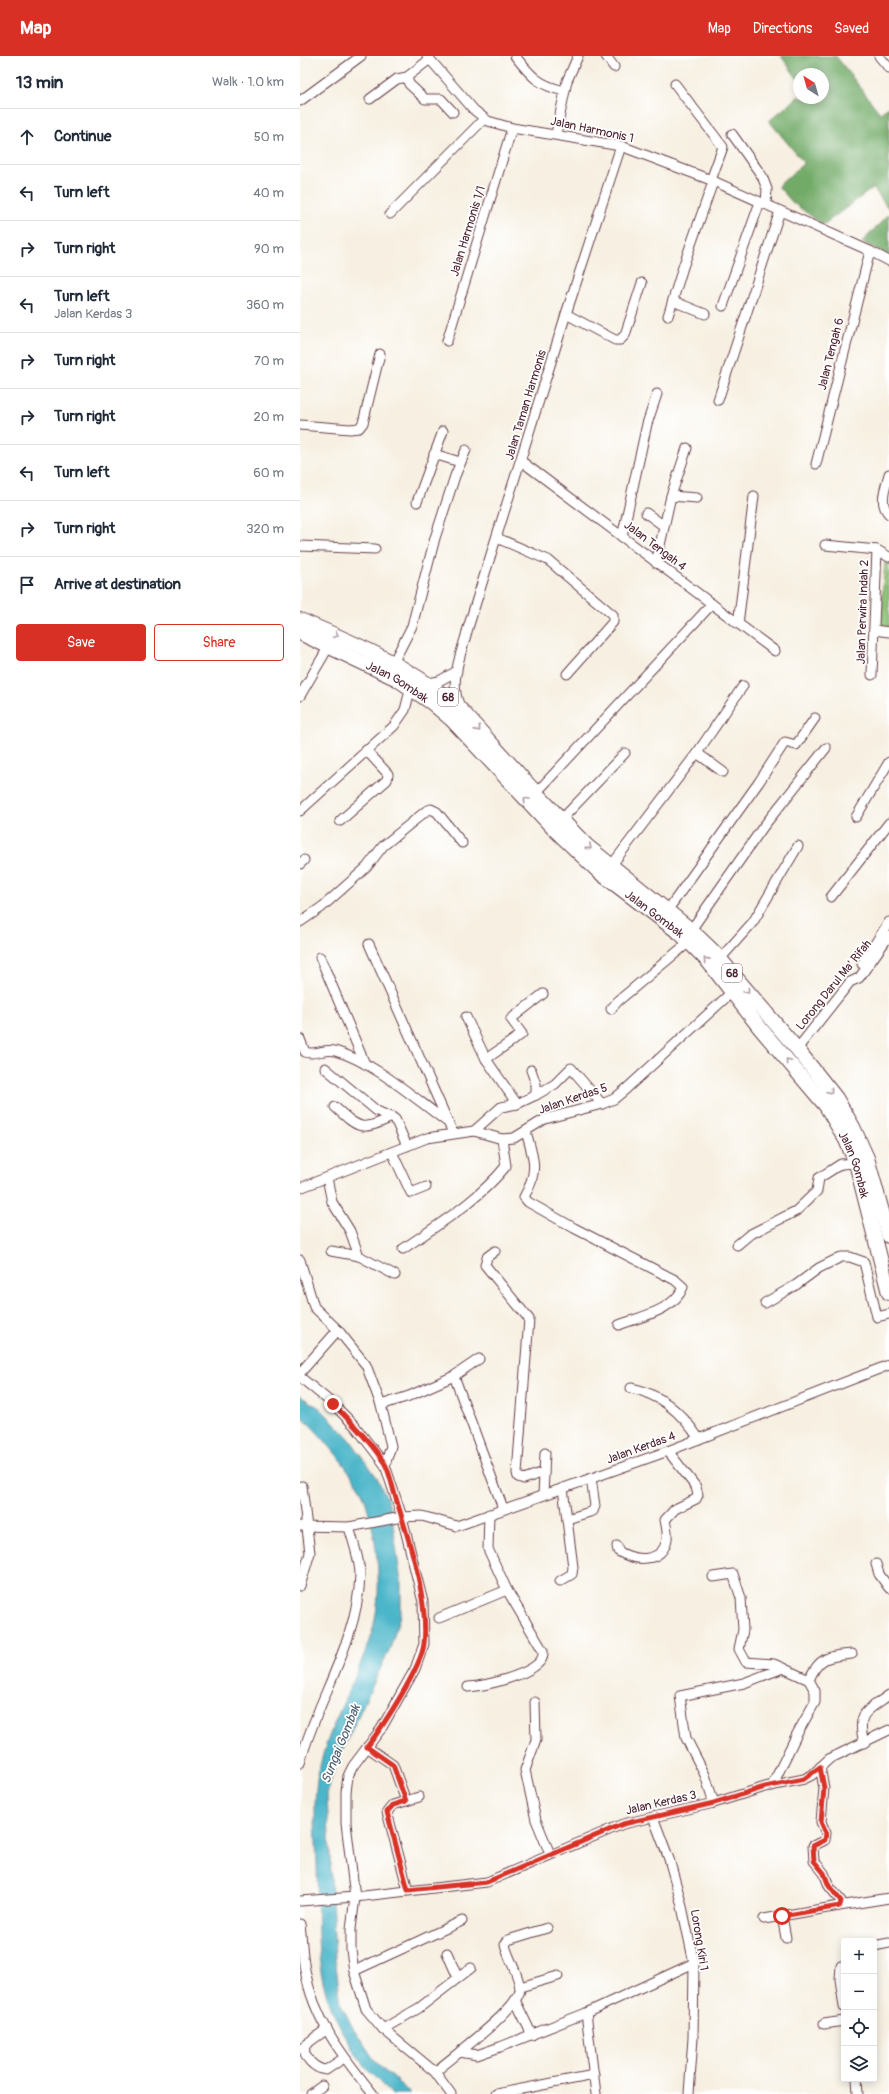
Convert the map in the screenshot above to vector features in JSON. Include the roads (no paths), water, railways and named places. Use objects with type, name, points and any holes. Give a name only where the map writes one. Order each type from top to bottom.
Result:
[{"type":"main road","name":"Jalan Gombak","points":[[300,620],[393,663],[429,683],[462,711],[561,820],[611,866],[667,911],[690,936],[732,992],[826,1106],[846,1140],[856,1162],[885,1237]]},
{"type":"main road","name":"Jalan Gombak","points":[[300,633],[412,687],[452,720],[553,828],[599,872],[720,959],[797,1049],[836,1098],[853,1127],[866,1158],[885,1237],[884,1256],[889,1293]]},
{"type":"street","points":[[300,101],[361,56]]},
{"type":"street","points":[[515,56],[538,81],[550,88],[564,91]]},
{"type":"street","points":[[556,134],[564,91],[570,71],[578,56]]},
{"type":"street","points":[[606,56],[614,67]]},
{"type":"street","points":[[879,56],[889,68]]},
{"type":"street","points":[[370,99],[397,79],[407,77],[428,58]]},
{"type":"street","name":"Jalan Harmonis 1","points":[[428,58],[484,119],[512,128],[556,134],[621,146],[712,181]]},
{"type":"street","points":[[407,77],[409,84],[426,99],[441,99],[453,112]]},
{"type":"street","points":[[668,316],[723,147],[675,84]]},
{"type":"street","points":[[390,214],[484,119]]},
{"type":"street","name":"Jalan Harmonis 1/1","points":[[447,341],[512,128]]},
{"type":"street","points":[[723,306],[767,189],[762,176],[732,134]]},
{"type":"street","name":"Jalan Taman Harmonis","points":[[462,711],[458,704],[454,688],[457,672],[566,314],[621,146]]},
{"type":"street","points":[[712,181],[870,251],[889,261]]},
{"type":"street","points":[[718,400],[780,211]]},
{"type":"street","name":"Jalan Tengah 6","points":[[816,464],[870,251]]},
{"type":"street","points":[[566,314],[615,340],[620,340],[625,335],[642,283]]},
{"type":"street","points":[[673,301],[705,314]]},
{"type":"street","points":[[300,424],[350,429],[359,428],[363,423],[380,354]]},
{"type":"street","points":[[622,537],[647,424],[657,394]]},
{"type":"street","points":[[417,502],[443,431]]},
{"type":"street","points":[[656,562],[671,496],[687,448]]},
{"type":"street","points":[[393,663],[412,626],[435,538],[460,462],[466,450]]},
{"type":"street","points":[[434,454],[460,462]]},
{"type":"street","name":"Jalan Tengah 4","points":[[521,461],[775,651]]},
{"type":"street","points":[[886,511],[882,502],[889,474]]},
{"type":"street","points":[[671,496],[697,498]]},
{"type":"street","points":[[738,624],[754,496]]},
{"type":"street","points":[[646,513],[664,526]]},
{"type":"street","points":[[498,538],[548,560],[613,614],[613,622],[567,674]]},
{"type":"street","points":[[825,545],[877,550],[889,557]]},
{"type":"street","points":[[300,546],[375,549]]},
{"type":"street","name":"Jalan Perwira Indah 2","points":[[872,675],[877,550]]},
{"type":"street","points":[[536,793],[712,604]]},
{"type":"street","points":[[874,630],[889,632]]},
{"type":"street","points":[[300,696],[329,646]]},
{"type":"street","points":[[429,683],[439,681],[457,672]]},
{"type":"street","points":[[611,866],[697,753],[743,686]]},
{"type":"street","points":[[300,811],[394,726],[405,710],[412,687]]},
{"type":"street","points":[[667,911],[759,782],[785,742],[796,745],[815,718]]},
{"type":"street","points":[[611,1009],[618,1000],[690,936],[763,827],[826,748]]},
{"type":"street","points":[[340,821],[387,780],[388,774],[366,750]]},
{"type":"street","points":[[561,820],[625,753]]},
{"type":"street","points":[[697,753],[723,772]]},
{"type":"street","points":[[856,817],[889,762]]},
{"type":"street","points":[[300,921],[322,907],[367,867],[383,846],[426,811],[431,809],[437,812],[462,843]]},
{"type":"street","points":[[831,897],[889,823]]},
{"type":"street","points":[[720,959],[753,922],[798,846]]},
{"type":"street","points":[[850,982],[889,922]]},
{"type":"street","name":"Lorong Darul Ma' Rifah","points":[[797,1049],[850,982],[859,978],[889,936]]},
{"type":"street","points":[[369,944],[453,1133]]},
{"type":"street","points":[[320,957],[365,1064]]},
{"type":"street","name":"Jalan Kerdas 5","points":[[300,1188],[427,1138],[474,1131],[502,1139],[514,1138],[526,1132],[545,1118],[602,1104],[614,1099],[732,992]]},
{"type":"street","points":[[486,1059],[522,1034],[511,1019],[543,994]]},
{"type":"street","points":[[466,1017],[486,1059],[516,1104]]},
{"type":"street","points":[[300,1039],[305,1052],[311,1054],[330,1050],[365,1064],[447,1121]]},
{"type":"street","points":[[325,1068],[377,1110],[392,1117],[395,1120],[407,1146]]},
{"type":"street","points":[[474,1131],[501,1107],[516,1104],[536,1095],[555,1084],[571,1068],[602,1104]]},
{"type":"street","points":[[531,1070],[536,1084],[536,1095]]},
{"type":"street","points":[[335,1107],[349,1120],[362,1127],[371,1126],[392,1117]]},
{"type":"street","points":[[526,1132],[535,1167],[533,1178],[524,1197],[528,1202],[574,1228],[675,1280],[683,1287],[680,1296],[658,1311],[619,1325]]},
{"type":"street","points":[[403,1249],[468,1204],[500,1173],[506,1166],[502,1139]]},
{"type":"street","points":[[392,1152],[411,1193],[426,1187]]},
{"type":"street","points":[[737,1244],[768,1224],[796,1211],[817,1191],[819,1178],[841,1164],[856,1162]]},
{"type":"street","points":[[327,1178],[332,1202],[350,1231],[359,1256]]},
{"type":"street","points":[[331,1251],[359,1256],[395,1275]]},
{"type":"street","points":[[495,1251],[487,1257],[486,1265],[529,1319],[517,1473],[518,1477],[524,1478],[544,1472]]},
{"type":"street","points":[[765,1303],[796,1285],[820,1268],[842,1257],[850,1257],[864,1262],[877,1317],[889,1314]]},
{"type":"street","points":[[300,1260],[302,1275],[314,1307],[338,1330],[366,1365],[381,1405],[391,1446],[385,1465]]},
{"type":"street","points":[[300,1374],[338,1330]]},
{"type":"street","points":[[381,1405],[409,1396],[454,1376],[479,1358]]},
{"type":"street","name":"Jalan Kerdas 4","points":[[304,1526],[350,1527],[399,1517],[422,1516],[457,1526],[503,1508],[668,1451],[889,1365]]},
{"type":"street","points":[[454,1376],[503,1508]]},
{"type":"street","points":[[300,1377],[333,1404],[355,1426],[385,1465],[423,1602],[424,1644],[415,1669],[381,1729],[348,1776],[346,1792],[346,1823],[355,1897],[350,1938],[354,1971],[366,2009],[384,2029],[435,2072],[451,2094]]},
{"type":"street","points":[[631,1388],[647,1391],[658,1397],[688,1421],[699,1439]]},
{"type":"street","points":[[617,1546],[618,1551],[628,1557],[650,1559],[661,1552],[666,1544],[668,1537],[665,1520],[676,1509],[696,1499],[698,1495],[696,1487],[668,1451]]},
{"type":"street","points":[[543,1495],[545,1453]]},
{"type":"street","points":[[567,1519],[593,1511],[595,1506],[591,1478]]},
{"type":"street","points":[[300,1586],[310,1553],[304,1526],[302,1486]]},
{"type":"street","points":[[560,1581],[572,1574],[573,1568],[563,1488]]},
{"type":"street","points":[[468,1687],[484,1685],[512,1676],[534,1667],[542,1660],[543,1651],[507,1590],[488,1549],[489,1514]]},
{"type":"street","points":[[300,1763],[303,1739],[343,1655],[355,1614],[360,1573],[350,1527]]},
{"type":"street","points":[[876,1564],[880,1574],[889,1588]]},
{"type":"street","points":[[713,1577],[734,1574],[741,1598],[743,1630],[739,1649],[746,1662],[774,1664],[809,1680],[815,1692],[815,1702],[797,1734],[772,1786]]},
{"type":"street","points":[[439,1618],[507,1590]]},
{"type":"street","points":[[809,1680],[815,1667],[827,1657],[852,1654]]},
{"type":"street","points":[[714,1803],[705,1775],[686,1738],[680,1696],[744,1683],[783,1668]]},
{"type":"street","points":[[864,1743],[860,1726],[864,1714],[889,1695]]},
{"type":"street","points":[[535,1702],[536,1740],[525,1770],[536,1820],[550,1854]]},
{"type":"street","name":"Jalan Kerdas 3","points":[[301,1901],[342,1899],[408,1890],[487,1882],[623,1824],[714,1803],[772,1786],[804,1779],[829,1760],[889,1730]]},
{"type":"street","points":[[367,1747],[393,1765],[406,1801]]},
{"type":"street","points":[[820,1767],[824,1788],[821,1822],[826,1833],[825,1840],[813,1846],[814,1861],[824,1873],[829,1886],[837,1894],[841,1901],[840,1906]]},
{"type":"street","points":[[408,1890],[387,1812],[393,1805],[419,1796]]},
{"type":"street","name":"Lorong Kiri 1","points":[[653,1817],[669,1859],[679,1895],[694,1963],[693,2038],[689,2094]]},
{"type":"street","points":[[764,1919],[889,1898]]},
{"type":"street","points":[[782,1916],[786,1938]]},
{"type":"street","points":[[354,1971],[462,1921]]},
{"type":"street","points":[[300,1924],[306,1977],[310,1990],[327,2029],[344,2058],[370,2093]]},
{"type":"street","points":[[435,2072],[490,2026],[515,2000],[520,1987],[505,1945],[508,1940],[515,1936],[547,1928]]},
{"type":"street","points":[[877,1945],[889,1943]]},
{"type":"street","points":[[447,1954],[458,1978]]},
{"type":"street","points":[[460,2052],[476,2054],[532,2035],[586,2013],[694,1963]]},
{"type":"street","points":[[841,1966],[841,1987]]},
{"type":"street","points":[[384,2029],[419,2008],[471,1968]]},
{"type":"street","points":[[520,1987],[558,1976]]},
{"type":"street","points":[[515,2000],[532,2035]]},
{"type":"street","points":[[586,2013],[596,2094]]},
{"type":"street","points":[[824,2024],[841,2021]]},
{"type":"street","points":[[327,2029],[302,2047],[305,2055],[310,2061],[323,2070],[326,2070],[344,2058]]},
{"type":"street","points":[[496,2094],[594,2075]]},
{"type":"street","points":[[857,2082],[858,2094]]},
{"type":"street","points":[[311,2094],[322,2086]]},
{"type":"water","name":"Sungai Gombak","points":[[300,1396],[321,1409],[349,1438],[376,1476],[391,1509],[401,1583],[401,1612],[391,1646],[342,1751],[332,1776],[327,1795],[335,1957],[341,2004],[352,2026],[375,2061],[411,2094],[392,2094],[379,2082],[356,2054],[346,2039],[331,2007],[321,1972],[319,1959],[315,1817],[317,1781],[319,1769],[330,1735],[359,1668],[371,1635],[377,1603],[378,1568],[370,1516],[361,1490],[337,1455],[317,1432],[300,1416]]}]
